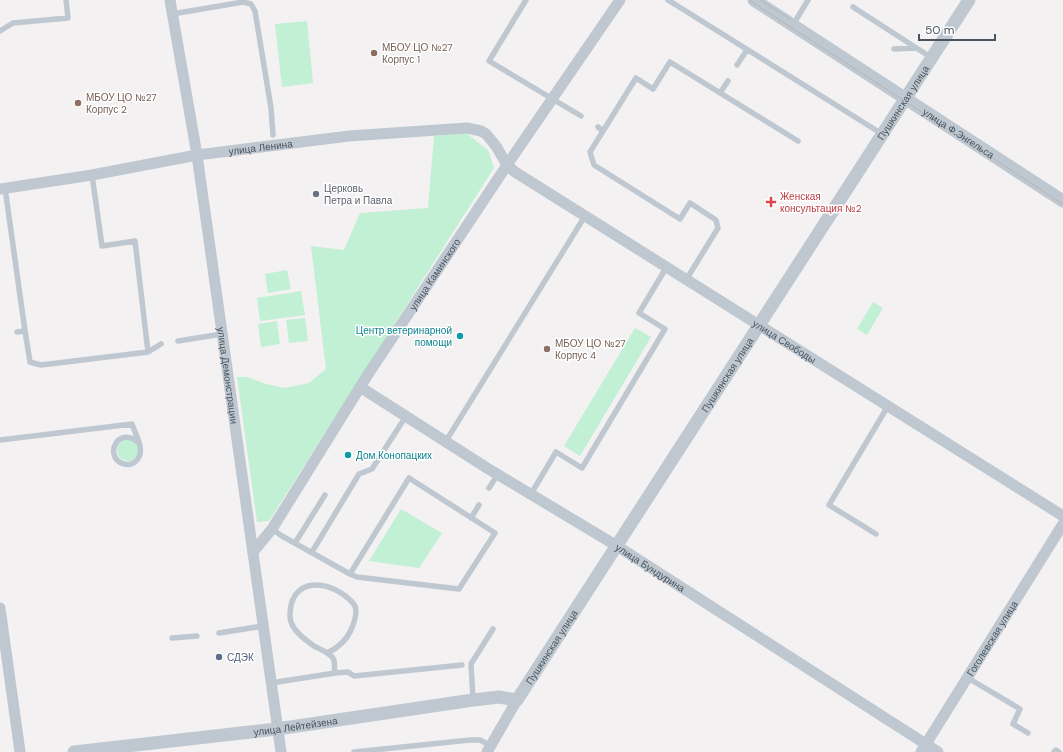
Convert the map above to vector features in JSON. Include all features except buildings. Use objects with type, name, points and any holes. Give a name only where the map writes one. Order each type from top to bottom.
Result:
[{"type":"street","name":"улица Демонстрации","points":[[170,0],[197,155],[281,752]]},
{"type":"street","name":"улица Каминского","points":[[253,552],[272,529],[360,387],[506,164],[620,0]]},
{"type":"street","name":"улица Ф.Энгельса","points":[[754,0],[1063,201]]},
{"type":"street","name":"Пушкинская улица","points":[[489,749],[517,700],[969,0]]},
{"type":"street","name":"улица Ленина","points":[[3,188],[197,155],[349,136],[467,128],[481,131],[486,134],[496,146],[506,164]]},
{"type":"street","name":"улица Свободы","points":[[506,164],[515,172],[666,268],[1063,516]]},
{"type":"street","name":"улица Бундурина","points":[[360,387],[498,474],[617,546],[924,748],[938,752]]},
{"type":"street","name":"Гоголевская улица","points":[[924,748],[1063,524]]},
{"type":"street","points":[[0,608],[20,752]]},
{"type":"street","name":"улица Лейтейзена","points":[[74,752],[277,729],[473,700],[499,698],[517,700]]},
{"type":"lane","points":[[0,31],[13,24],[68,18],[66,0]]},
{"type":"lane","points":[[526,0],[489,61],[581,116]]},
{"type":"lane","points":[[668,0],[882,135]]},
{"type":"lane","points":[[792,25],[808,0]]},
{"type":"lane","points":[[172,14],[226,2],[243,2],[251,4],[255,11],[271,108],[273,135]]},
{"type":"lane","points":[[853,7],[932,58]]},
{"type":"lane","points":[[894,49],[916,48]]},
{"type":"lane","points":[[737,65],[747,50]]},
{"type":"lane","points":[[686,280],[718,228],[716,220],[690,203],[680,218],[594,165],[590,152],[636,78],[653,89],[670,62],[798,141]]},
{"type":"lane","points":[[720,93],[728,82]]},
{"type":"lane","points":[[598,127],[604,131]]},
{"type":"lane","points":[[92,174],[102,246],[134,241],[148,352]]},
{"type":"lane","points":[[3,188],[30,362],[41,365],[148,352],[161,344]]},
{"type":"lane","points":[[446,441],[584,216]]},
{"type":"lane","points":[[531,494],[556,452],[582,468],[665,329],[639,313],[666,268]]},
{"type":"lane","points":[[17,332],[25,331]]},
{"type":"lane","points":[[178,341],[222,334]]},
{"type":"lane","points":[[876,534],[829,505],[888,406]]},
{"type":"lane","points":[[312,552],[360,474],[372,469],[406,416]]},
{"type":"lane","points":[[0,440],[132,424],[142,450],[139,458],[133,463],[125,465],[118,461],[114,455],[114,447],[118,440],[125,437],[133,438],[139,443]]},
{"type":"lane","points":[[489,488],[498,474]]},
{"type":"lane","points":[[272,529],[295,543],[350,574],[357,577],[459,589],[495,533],[409,478],[350,574]]},
{"type":"lane","points":[[295,543],[325,494]]},
{"type":"lane","points":[[471,518],[479,505]]},
{"type":"lane","points":[[328,653],[339,647],[350,633],[356,615],[355,606],[340,592],[316,584],[308,585],[301,588],[293,599],[290,608],[290,619],[296,631],[314,646],[328,653],[334,660],[335,673]]},
{"type":"lane","points":[[220,633],[263,626]]},
{"type":"lane","points":[[473,700],[472,664],[493,629]]},
{"type":"lane","points":[[172,638],[198,636]]},
{"type":"lane","points":[[271,683],[335,673],[348,672],[354,676],[462,665]]},
{"type":"lane","points":[[968,678],[1020,710],[1013,724],[1028,733]]},
{"type":"lane","points":[[354,752],[470,740],[480,740],[489,749]]},
{"type":"lane","points":[[1054,752],[1056,750],[1059,752]]},
{"type":"green space","points":[[307,21],[313,83],[282,87],[275,24]]},
{"type":"green space","points":[[466,133],[488,150],[494,168],[269,521],[257,522],[237,377],[247,377],[266,384],[285,388],[309,383],[326,369],[311,246],[344,250],[360,213],[428,208],[434,136]]},
{"type":"green space","points":[[287,270],[291,289],[268,293],[265,274]]},
{"type":"green space","points":[[301,291],[305,315],[260,321],[257,298]]},
{"type":"green space","points":[[873,302],[883,308],[867,335],[857,329]]},
{"type":"green space","points":[[305,318],[308,341],[289,343],[286,320]]},
{"type":"green space","points":[[277,321],[280,344],[261,347],[258,324]]},
{"type":"green space","points":[[635,328],[651,337],[580,456],[564,446]]},
{"type":"green space","points":[[128,439],[136,442],[139,450],[136,458],[128,461],[120,458],[117,450],[120,442]]},
{"type":"green space","points":[[401,509],[442,533],[419,568],[369,561]]},
{"type":"tram line","points":[[749,0],[1063,204]]},
{"type":"tram line","points":[[760,0],[790,19]]},
{"type":"place","name":"МБОУ ЦО №27 Корпус 1","points":[[374,53]]},
{"type":"place","name":"МБОУ ЦО №27 Корпус 2","points":[[78,103]]},
{"type":"place","name":"Церковь Петра и Павла","points":[[316,194]]},
{"type":"place","name":"Женская консультация №2","points":[[771,202]]},
{"type":"place","name":"Центр ветеринарной помощи","points":[[460,336]]},
{"type":"place","name":"МБОУ ЦО №27 Корпус 4","points":[[547,349]]},
{"type":"place","name":"Дом Конопацких","points":[[348,455]]},
{"type":"place","name":"СДЭК","points":[[219,657]]}]
